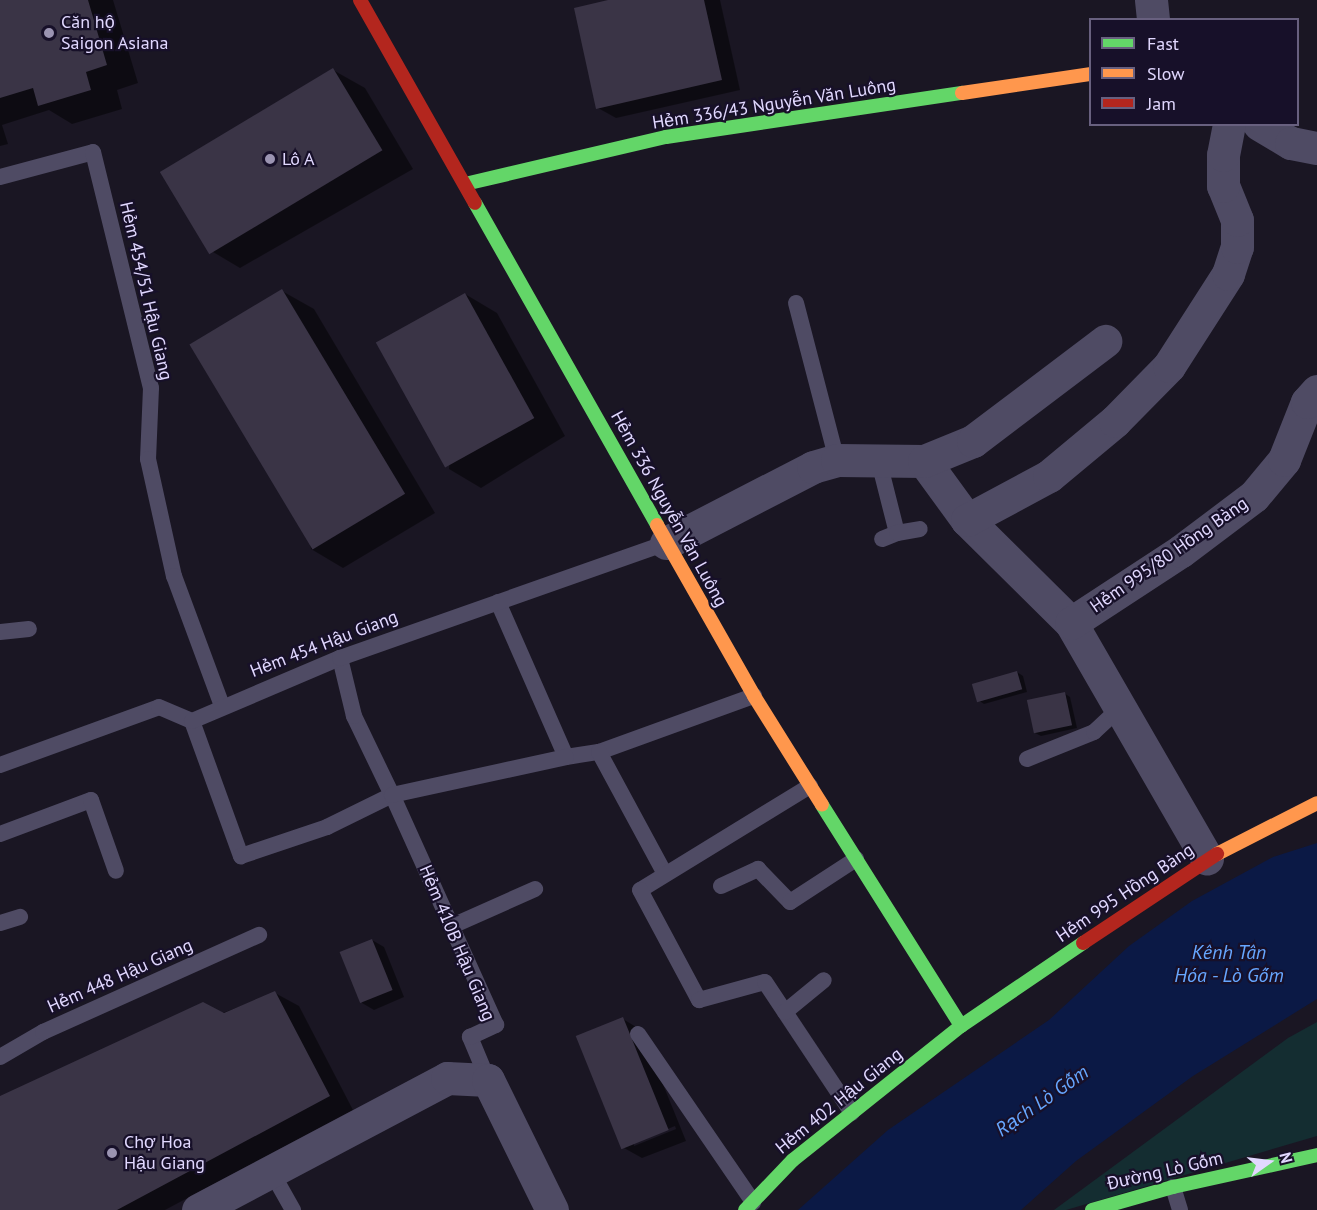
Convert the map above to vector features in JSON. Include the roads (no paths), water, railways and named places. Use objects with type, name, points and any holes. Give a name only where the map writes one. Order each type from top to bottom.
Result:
[{"type":"street","points":[[1151,0],[1153,18]]},
{"type":"street","name":"Hẻm 336 Nguyễn Văn Luông","points":[[364,1],[666,543],[754,696],[961,1026]]},
{"type":"street","name":"Hẻm 336/43 Nguyễn Văn Luông","points":[[465,184],[666,137],[1089,74]]},
{"type":"street","points":[[967,520],[1049,476],[1115,422],[1169,366],[1228,274],[1237,247],[1237,220],[1224,186],[1223,155],[1229,126]]},
{"type":"street","points":[[1262,126],[1291,143],[1317,148]]},
{"type":"street","points":[[666,543],[813,467],[837,460],[878,458],[924,461],[973,441],[1105,341]]},
{"type":"street","name":"Hẻm 995/80 Hồng Bàng","points":[[1071,623],[1181,550],[1254,496],[1284,460],[1307,402],[1317,391]]},
{"type":"street","points":[[924,461],[967,520],[1071,623],[1207,859]]},
{"type":"street","name":"Hẻm 995 Hồng Bàng","points":[[961,1026],[1207,859],[1317,803]]},
{"type":"street","name":"Hẻm 402 Hậu Giang","points":[[749,1206],[793,1160],[961,1026]]},
{"type":"street","points":[[198,1210],[447,1078],[488,1080]]},
{"type":"street","name":"Hẻm 410B Hậu Giang","points":[[488,1080],[552,1210]]},
{"type":"street","name":"Đường Lò Gốm","points":[[1092,1210],[1173,1187],[1317,1155]]},
{"type":"lane","name":"Hẻm 454/51 Hậu Giang","points":[[0,177],[93,152],[151,388],[148,459],[174,576],[222,706]]},
{"type":"lane","points":[[796,303],[837,460]]},
{"type":"lane","points":[[878,458],[890,536],[920,529]]},
{"type":"lane","name":"Hẻm 454 Hậu Giang","points":[[192,721],[222,706],[340,657],[666,543]]},
{"type":"lane","points":[[498,602],[566,757]]},
{"type":"lane","points":[[0,632],[29,629]]},
{"type":"lane","name":"Hẻm 410B Hậu Giang","points":[[340,657],[354,716],[496,1025],[470,1037],[488,1080]]},
{"type":"lane","points":[[0,765],[159,707],[192,721],[241,856],[327,828],[392,795],[566,757],[599,752],[754,696]]},
{"type":"lane","points":[[1027,759],[1094,732],[1120,708]]},
{"type":"lane","points":[[599,752],[665,874]]},
{"type":"lane","points":[[810,786],[640,890],[699,1000],[765,982],[852,1113]]},
{"type":"lane","points":[[0,834],[91,800],[116,871]]},
{"type":"lane","points":[[721,886],[758,869],[790,902],[856,859]]},
{"type":"lane","points":[[452,926],[535,889]]},
{"type":"lane","points":[[0,923],[20,917]]},
{"type":"lane","name":"Hẻm 448 Hậu Giang","points":[[0,1057],[43,1032],[259,935]]},
{"type":"lane","points":[[785,1012],[824,980]]},
{"type":"lane","points":[[638,1034],[749,1206]]},
{"type":"lane","points":[[271,1171],[293,1210]]},
{"type":"lane","points":[[1173,1187],[1180,1210]]},
{"type":"water","name":"Kênh Tân Hóa - Lò Gốm","points":[[1317,843],[1317,999],[1193,1076],[1076,1161],[1021,1210],[798,1210],[888,1130],[1049,1020],[1129,946],[1192,901],[1273,857]]},
{"type":"place","name":"Căn hộ Saigon Asiana","points":[[49,33]]},
{"type":"place","name":"Lô A","points":[[270,159]]},
{"type":"place","name":"Chợ Hoa Hậu Giang","points":[[112,1153]]},
{"type":"water label","name":"Rạch Lò Gốm","points":[[1042,1101]]}]
